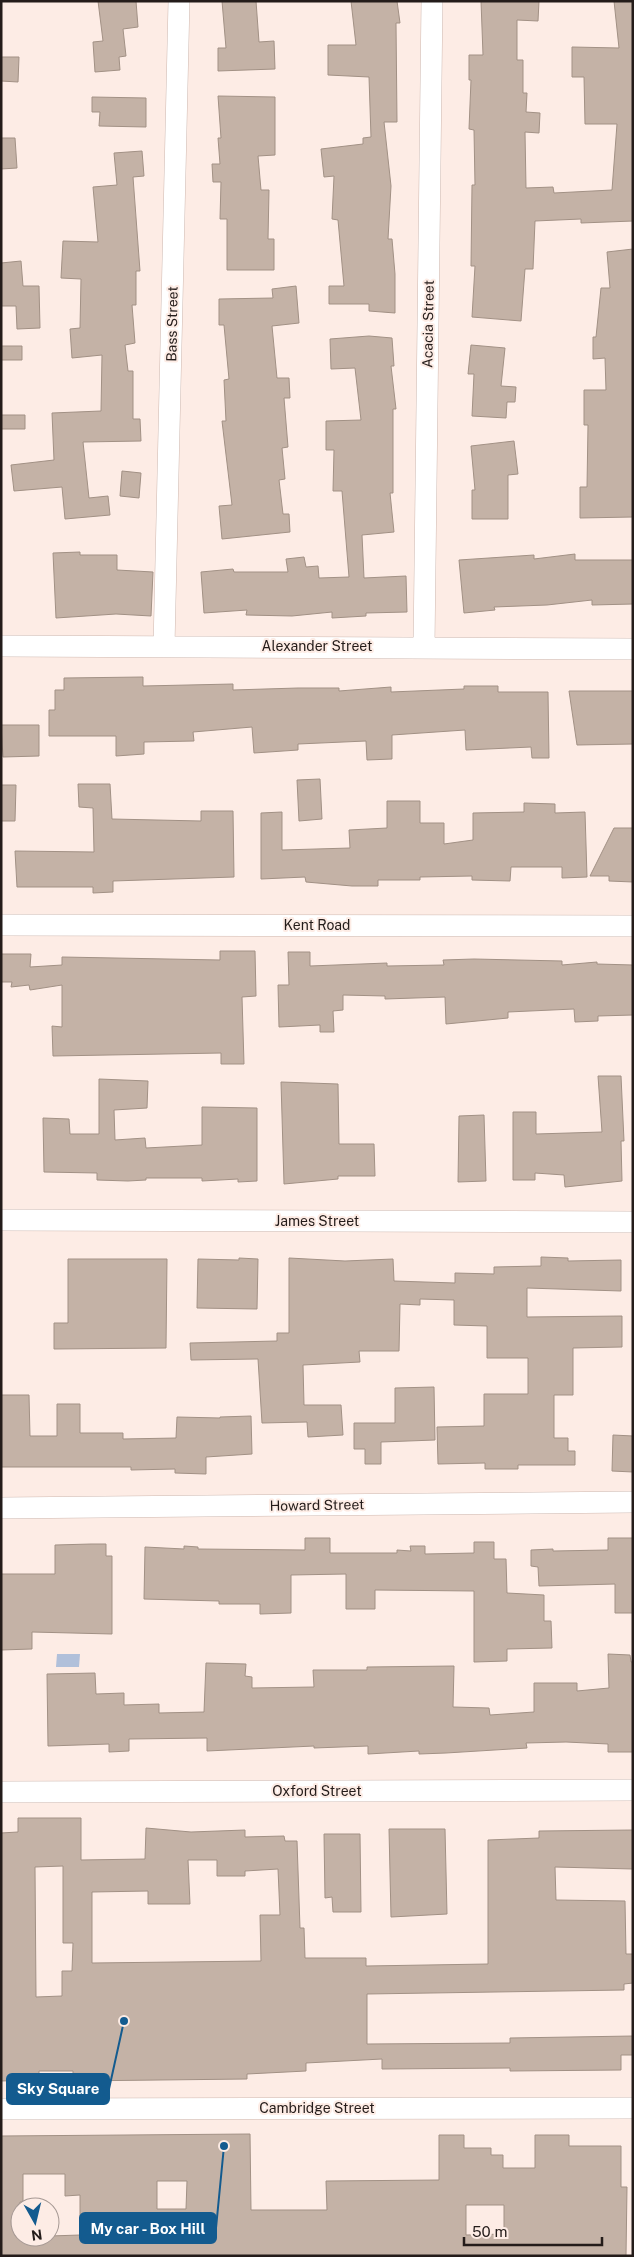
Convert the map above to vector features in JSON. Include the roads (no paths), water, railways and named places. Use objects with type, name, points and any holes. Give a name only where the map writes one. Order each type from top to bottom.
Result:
[{"type":"street","name":"Bass Street","points":[[164,646],[179,1]]},
{"type":"street","name":"Acacia Street","points":[[424,647],[432,1]]},
{"type":"street","name":"Alexander Street","points":[[1,646],[633,649]]},
{"type":"street","name":"Kent Road","points":[[1,925],[633,926]]},
{"type":"street","name":"James Street","points":[[1,1220],[633,1222]]},
{"type":"street","name":"Howard Street","points":[[1,1508],[633,1502]]},
{"type":"street","name":"Oxford Street","points":[[1,1792],[633,1790]]},
{"type":"street","name":"Cambridge Street","points":[[1,2109],[633,2108]]},
{"type":"water","points":[[57,1654],[80,1654],[79,1667],[56,1667]]},
{"type":"place","name":"Sky Square","points":[[124,2021]]},
{"type":"place","name":"My car - Box Hill","points":[[224,2146]]}]
